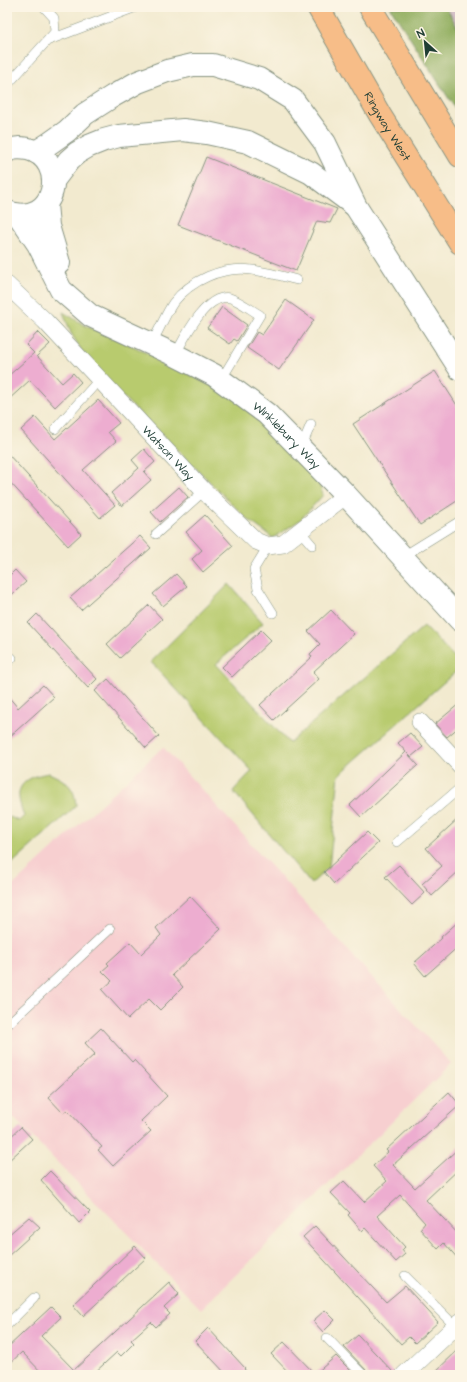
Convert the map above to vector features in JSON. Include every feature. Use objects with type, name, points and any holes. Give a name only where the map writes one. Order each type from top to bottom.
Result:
[{"type":"main road","name":"Ringway West","points":[[318,7],[380,115],[460,243]]},
{"type":"main road","points":[[370,7],[460,156]]},
{"type":"street","points":[[36,152],[67,131],[86,114],[113,96],[138,82],[167,71],[193,65],[213,64],[259,79],[293,100],[325,143],[356,207],[460,369]]},
{"type":"street","points":[[53,182],[69,160],[89,146],[119,136],[183,130],[207,133],[248,142],[311,172],[356,207]]},
{"type":"street","points":[[7,150],[21,148],[36,152],[42,156],[49,166],[53,182],[52,191],[46,204],[39,210],[28,214],[13,214]]},
{"type":"street","name":"Winklebury Way","points":[[46,204],[48,226],[56,257],[75,302]]},
{"type":"street","name":"Winklebury Way","points":[[13,214],[38,244],[61,290],[91,316],[175,355],[221,380],[267,414],[346,495],[460,620]]},
{"type":"street","name":"Watson Way","points":[[7,286],[45,321],[204,491],[256,541],[268,546]]},
{"type":"street","points":[[268,546],[283,544],[346,495]]},
{"type":"street","points":[[420,722],[460,765]]},
{"type":"street","points":[[404,1375],[459,1326]]},
{"type":"lane","points":[[9,84],[55,32],[54,18],[44,7]]},
{"type":"lane","points":[[48,41],[136,7]]},
{"type":"lane","points":[[151,344],[174,303],[190,286],[205,278],[217,273],[234,270],[251,270],[297,280]]},
{"type":"lane","points":[[175,355],[195,322],[207,307],[216,299],[230,298],[249,308],[260,315],[221,380]]},
{"type":"lane","points":[[55,429],[99,380]]},
{"type":"lane","points":[[301,448],[311,424]]},
{"type":"lane","points":[[156,534],[204,491]]},
{"type":"lane","points":[[402,557],[460,521]]},
{"type":"lane","points":[[300,531],[312,545]]},
{"type":"lane","points":[[268,546],[254,569],[258,589],[273,613]]},
{"type":"lane","points":[[397,842],[460,788]]},
{"type":"lane","points":[[7,1025],[110,929]]},
{"type":"lane","points":[[405,1276],[459,1326]]},
{"type":"lane","points":[[7,1325],[34,1298]]},
{"type":"lane","points":[[327,1338],[363,1375]]},
{"type":"shaded area","points":[[446,7],[460,7],[460,32],[457,26]]},
{"type":"shaded area","points":[[163,747],[451,1064],[201,1309],[7,1111],[7,891]]},
{"type":"green space","points":[[390,7],[446,7],[460,32],[460,116]]},
{"type":"green space","points":[[63,312],[86,326],[133,346],[237,399],[318,480],[323,495],[300,520],[273,538],[246,518],[124,398],[99,380],[71,333]]},
{"type":"green space","points":[[229,584],[263,623],[216,664],[289,743],[424,626],[460,663],[460,668],[339,775],[329,867],[311,884],[233,791],[252,771],[151,662]]},
{"type":"green space","points":[[49,773],[65,782],[72,789],[76,806],[7,868],[7,820],[10,817],[19,821],[24,816],[19,799],[20,788],[30,778]]},
{"type":"building","points":[[206,157],[337,209],[330,223],[317,221],[296,271],[178,225]]},
{"type":"building","points":[[286,300],[314,320],[279,370],[247,348],[257,332],[262,335]]},
{"type":"building","points":[[222,307],[247,325],[237,341],[234,339],[230,344],[207,328]]},
{"type":"building","points":[[38,332],[50,344],[37,356],[62,383],[73,373],[81,382],[55,407],[30,380],[7,401],[7,377],[34,353],[26,345]]},
{"type":"building","points":[[435,371],[460,410],[460,499],[420,525],[353,424]]},
{"type":"building","points":[[98,400],[119,423],[108,432],[116,441],[83,470],[115,505],[100,518],[21,430],[35,417],[55,439]]},
{"type":"building","points":[[144,449],[155,462],[144,472],[151,480],[122,506],[111,493],[139,468],[132,460]]},
{"type":"building","points":[[7,453],[81,534],[68,546],[7,479]]},
{"type":"building","points":[[179,487],[188,497],[160,522],[151,512]]},
{"type":"building","points":[[205,515],[233,546],[203,572],[192,559],[202,550],[186,532]]},
{"type":"building","points":[[140,536],[151,548],[81,610],[70,598]]},
{"type":"building","points":[[15,570],[26,582],[7,599],[7,578]]},
{"type":"building","points":[[176,574],[187,586],[163,606],[153,594]]},
{"type":"building","points":[[149,605],[162,619],[120,658],[107,644]]},
{"type":"building","points":[[331,610],[354,634],[313,672],[319,679],[274,720],[260,705],[312,657],[310,654],[320,644],[308,631]]},
{"type":"building","points":[[37,614],[97,679],[88,688],[28,623]]},
{"type":"building","points":[[261,630],[271,640],[232,677],[222,667]]},
{"type":"building","points":[[108,679],[159,736],[146,748],[95,691]]},
{"type":"building","points":[[43,685],[54,697],[7,739],[7,695],[18,708]]},
{"type":"building","points":[[460,703],[460,726],[447,737],[435,724]]},
{"type":"building","points":[[410,733],[423,747],[411,757],[407,753],[418,765],[361,817],[350,805],[406,752],[398,743]]},
{"type":"building","points":[[460,817],[460,870],[432,896],[422,884],[442,866],[426,848]]},
{"type":"building","points":[[367,832],[378,843],[334,884],[324,872]]},
{"type":"building","points":[[399,865],[425,893],[412,905],[385,877]]},
{"type":"building","points":[[190,896],[221,929],[172,975],[183,987],[160,1010],[149,999],[128,1019],[102,990],[112,981],[102,971],[109,965],[107,963],[130,942],[141,954],[161,935],[156,928]]},
{"type":"building","points":[[460,920],[460,945],[425,976],[414,963]]},
{"type":"building","points":[[101,1028],[132,1062],[134,1060],[167,1096],[141,1121],[151,1131],[113,1166],[98,1150],[102,1147],[67,1110],[63,1113],[48,1097],[95,1054],[85,1043]]},
{"type":"building","points":[[449,1092],[460,1105],[393,1165],[415,1188],[460,1147],[460,1168],[426,1200],[460,1236],[460,1261],[444,1243],[438,1249],[420,1229],[425,1223],[400,1195],[377,1216],[405,1247],[402,1250],[405,1254],[396,1262],[365,1228],[362,1231],[348,1215],[350,1213],[331,1193],[344,1181],[364,1202],[387,1181],[373,1166],[388,1152],[386,1150]]},
{"type":"building","points":[[21,1127],[32,1139],[7,1162],[7,1140]]},
{"type":"building","points":[[50,1171],[90,1212],[79,1223],[41,1180]]},
{"type":"building","points":[[29,1217],[40,1227],[7,1257],[7,1236]]},
{"type":"building","points":[[315,1226],[386,1302],[405,1286],[438,1322],[415,1343],[409,1337],[401,1344],[303,1237]]},
{"type":"building","points":[[135,1246],[146,1258],[83,1316],[73,1305]]},
{"type":"building","points":[[169,1282],[179,1294],[164,1308],[170,1314],[156,1327],[151,1322],[131,1340],[134,1343],[121,1356],[117,1352],[92,1375],[44,1375],[22,1352],[7,1366],[7,1348],[51,1307],[61,1317],[41,1336],[74,1370]]},
{"type":"building","points":[[325,1310],[335,1320],[323,1332],[313,1321]]},
{"type":"building","points":[[208,1328],[250,1375],[227,1375],[195,1341]]},
{"type":"building","points":[[358,1335],[394,1373],[394,1375],[369,1375],[344,1347]]},
{"type":"building","points":[[284,1342],[315,1374],[336,1356],[355,1375],[291,1375],[271,1354]]},
{"type":"building","points":[[460,1348],[460,1371],[456,1375],[432,1375]]}]
